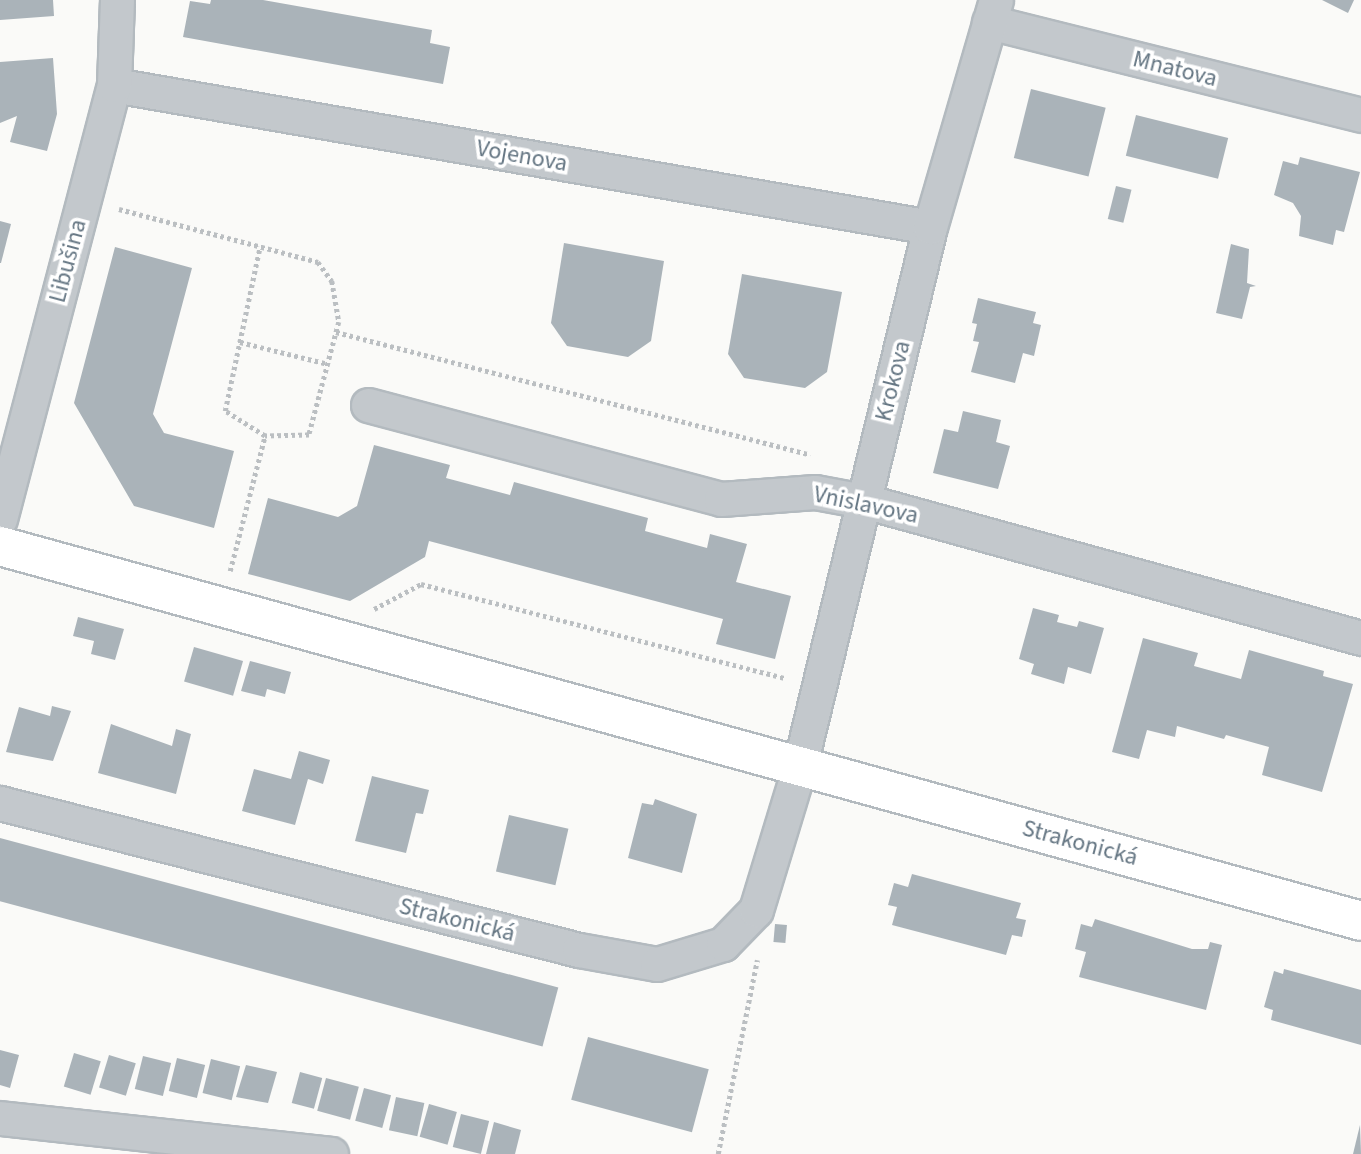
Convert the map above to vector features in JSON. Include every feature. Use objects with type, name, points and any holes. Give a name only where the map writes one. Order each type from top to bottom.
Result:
[{"type":"main road","name":"Strakonická","points":[[0,546],[1361,921]]},
{"type":"street","name":"Libušina","points":[[0,519],[114,85],[117,0]]},
{"type":"street","name":"Mnatova","points":[[993,11],[1361,115]]},
{"type":"street","name":"Krokova","points":[[800,765],[930,227],[993,11]]},
{"type":"street","name":"Vojenova","points":[[114,85],[930,227]]},
{"type":"street","name":"Vnislavova","points":[[368,405],[721,499],[867,486],[1361,638]]},
{"type":"street","name":"Strakonická","points":[[0,803],[579,950],[657,964],[723,944],[756,910],[800,765]]},
{"type":"street","points":[[0,1118],[331,1154]]},
{"type":"path","points":[[84,200],[318,262],[332,281],[339,303],[337,332],[309,435],[265,436],[225,411],[260,247]]},
{"type":"path","points":[[337,332],[867,486]]},
{"type":"path","points":[[240,342],[328,364]]},
{"type":"path","points":[[241,580],[228,576],[265,436]]},
{"type":"path","points":[[363,610],[371,611],[421,584],[819,687]]},
{"type":"path","points":[[718,1154],[759,967],[745,922]]},
{"type":"building","points":[[0,0],[53,0],[54,16],[0,20]]},
{"type":"building","points":[[211,0],[263,0],[432,30],[430,43],[450,47],[443,84],[183,37],[190,1],[210,4]]},
{"type":"building","points":[[1322,0],[1354,0],[1348,13]]},
{"type":"building","points":[[53,58],[57,114],[47,151],[10,142],[17,116],[0,123],[0,62]]},
{"type":"building","points":[[1031,89],[1106,108],[1089,177],[1014,158]]},
{"type":"building","points":[[1136,115],[1228,138],[1218,179],[1126,156]]},
{"type":"building","points":[[1300,157],[1360,172],[1344,232],[1336,230],[1333,245],[1299,236],[1301,216],[1293,203],[1274,195],[1283,161],[1298,165]]},
{"type":"building","points":[[1116,186],[1132,190],[1123,223],[1108,219]]},
{"type":"building","points":[[0,221],[11,224],[1,263],[0,263]]},
{"type":"building","points":[[564,243],[664,261],[651,341],[628,357],[567,346],[551,323]]},
{"type":"building","points":[[1231,244],[1249,249],[1247,283],[1256,286],[1250,287],[1242,319],[1216,313]]},
{"type":"building","points":[[115,247],[192,268],[153,414],[164,433],[234,451],[214,528],[134,506],[74,403]]},
{"type":"building","points":[[742,274],[842,292],[827,372],[805,388],[744,378],[728,354]]},
{"type":"building","points":[[978,298],[1036,312],[1033,323],[1041,325],[1034,356],[1023,353],[1015,383],[971,372],[979,342],[973,341],[977,324],[972,323]]},
{"type":"building","points":[[963,411],[1001,420],[996,442],[1010,446],[998,489],[933,473],[944,429],[958,432]]},
{"type":"building","points":[[374,445],[450,465],[446,478],[510,495],[514,482],[648,518],[645,531],[707,548],[710,534],[747,544],[736,582],[791,596],[775,659],[716,644],[723,619],[429,541],[425,557],[350,601],[248,574],[268,498],[338,517],[357,506]]},
{"type":"building","points":[[1033,608],[1059,615],[1057,622],[1077,627],[1079,621],[1104,628],[1091,674],[1068,667],[1064,684],[1031,674],[1034,664],[1019,659]]},
{"type":"building","points":[[78,617],[124,629],[115,660],[91,654],[94,641],[73,636]]},
{"type":"building","points":[[1143,638],[1198,653],[1194,666],[1241,679],[1249,650],[1324,671],[1323,676],[1353,684],[1322,792],[1262,775],[1269,747],[1226,735],[1224,739],[1177,726],[1175,737],[1147,730],[1139,759],[1112,752]]},
{"type":"building","points":[[194,647],[243,661],[233,696],[184,682]]},
{"type":"building","points":[[250,661],[291,672],[285,694],[267,689],[265,697],[241,691]]},
{"type":"building","points":[[52,706],[71,711],[53,761],[6,752],[19,707],[50,716]]},
{"type":"building","points":[[111,724],[172,746],[176,729],[191,734],[176,794],[98,773]]},
{"type":"building","points":[[299,751],[330,760],[323,784],[308,779],[295,825],[242,811],[254,769],[291,779]]},
{"type":"building","points":[[372,776],[429,790],[423,814],[416,813],[406,853],[355,841]]},
{"type":"building","points":[[655,799],[697,814],[682,873],[628,858],[642,803],[653,805]]},
{"type":"building","points":[[509,815],[568,829],[555,885],[496,872]]},
{"type":"building","points":[[0,838],[558,988],[543,1047],[0,901]]},
{"type":"building","points":[[912,874],[1021,903],[1016,918],[1026,920],[1022,937],[1012,935],[1006,955],[892,925],[897,907],[888,905],[894,883],[908,887]]},
{"type":"building","points":[[1095,919],[1192,949],[1208,949],[1210,942],[1222,945],[1206,1010],[1079,977],[1086,952],[1075,949],[1081,924],[1092,927]]},
{"type":"building","points":[[775,924],[787,925],[785,943],[773,942]]},
{"type":"building","points":[[1284,969],[1361,990],[1361,1045],[1271,1020],[1273,1010],[1264,1007],[1274,971],[1283,974]]},
{"type":"building","points":[[588,1037],[709,1069],[692,1132],[571,1100]]},
{"type":"building","points":[[0,1050],[19,1055],[10,1088],[0,1085]]},
{"type":"building","points":[[74,1053],[101,1061],[91,1095],[64,1086]]},
{"type":"building","points":[[109,1055],[136,1063],[126,1096],[99,1088]]},
{"type":"building","points":[[143,1056],[171,1063],[163,1096],[135,1089]]},
{"type":"building","points":[[177,1058],[205,1065],[197,1098],[169,1091]]},
{"type":"building","points":[[211,1059],[240,1066],[232,1100],[203,1093]]},
{"type":"building","points":[[246,1065],[277,1072],[268,1103],[236,1097]]},
{"type":"building","points":[[300,1072],[322,1078],[314,1109],[292,1103]]},
{"type":"building","points":[[326,1078],[359,1087],[350,1120],[317,1111]]},
{"type":"building","points":[[364,1088],[391,1095],[382,1128],[355,1121]]},
{"type":"building","points":[[396,1097],[424,1103],[417,1136],[389,1130]]},
{"type":"building","points":[[429,1104],[457,1112],[448,1145],[420,1137]]},
{"type":"building","points":[[461,1114],[489,1121],[481,1154],[453,1147]]},
{"type":"building","points":[[494,1122],[521,1130],[515,1154],[486,1154]]},
{"type":"building","points":[[1360,1125],[1361,1154],[1353,1154]]}]
